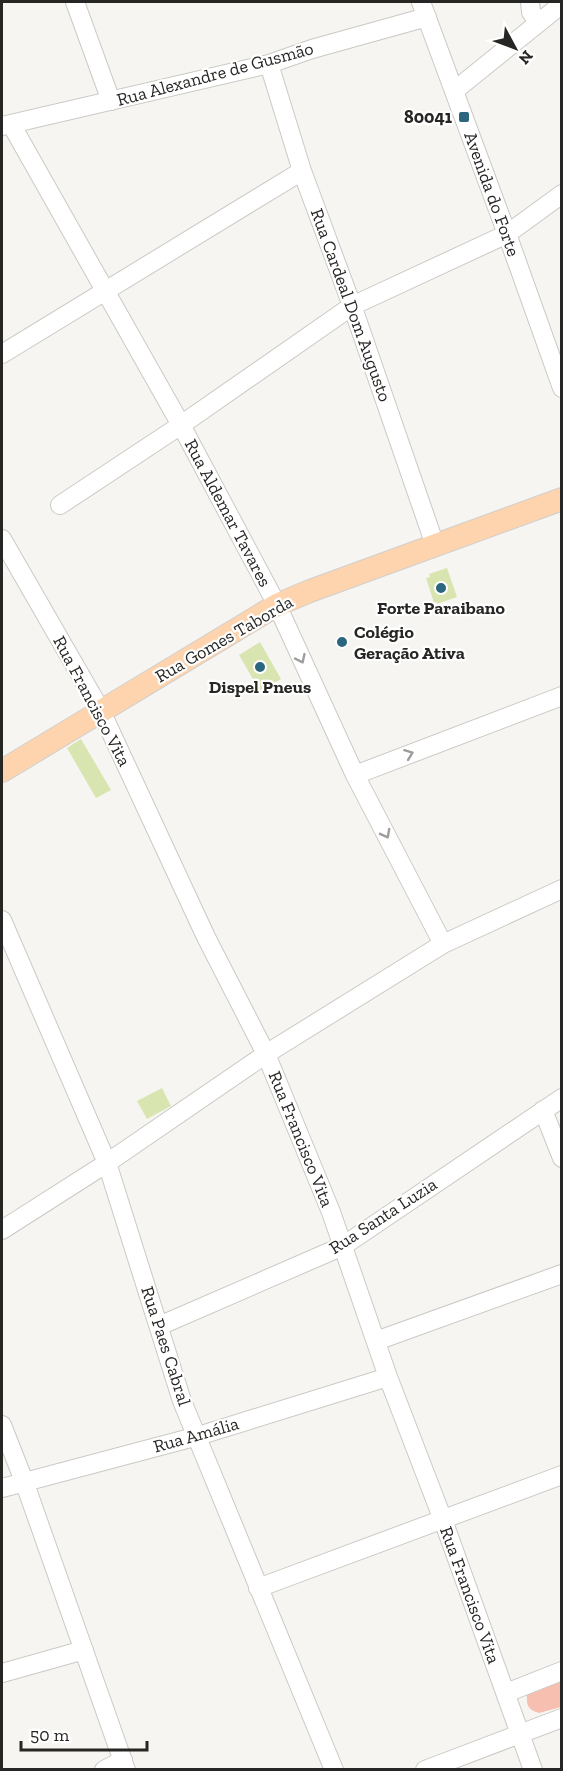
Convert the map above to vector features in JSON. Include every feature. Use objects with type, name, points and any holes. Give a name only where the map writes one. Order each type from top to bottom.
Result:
[{"type":"main road","name":"Rua Gomes Taborda","points":[[2,771],[277,606],[310,591],[561,499]]},
{"type":"street","points":[[75,2],[111,102]]},
{"type":"street","points":[[530,2],[531,12],[538,22]]},
{"type":"street","points":[[454,91],[561,4]]},
{"type":"street","name":"Rua Alexandre de Gusmão","points":[[6,125],[269,64],[424,9]]},
{"type":"street","name":"Avenida do Forte","points":[[424,9],[558,366],[561,388]]},
{"type":"street","name":"Rua Cardeal Dom Augusto","points":[[269,64],[302,171],[352,306],[435,545]]},
{"type":"street","name":"Rua Aldemar Tavares","points":[[6,125],[181,425],[277,606],[355,775],[443,944]]},
{"type":"street","points":[[2,354],[302,171]]},
{"type":"street","points":[[60,505],[181,425],[352,306],[507,234],[561,194]]},
{"type":"street","name":"Rua Francisco Vita","points":[[2,539],[101,711],[206,937],[266,1054],[331,1212],[388,1377],[443,1520],[533,1770]]},
{"type":"street","points":[[355,775],[561,696]]},
{"type":"street","points":[[2,1230],[107,1163],[266,1054],[443,944],[561,889]]},
{"type":"street","name":"Rua Paes Cabral","points":[[2,921],[107,1163],[182,1401],[334,1770]]},
{"type":"street","name":"Rua Santa Luzia","points":[[159,1326],[343,1246],[561,1098]]},
{"type":"street","points":[[543,1110],[561,1158]]},
{"type":"street","points":[[376,1341],[561,1274]]},
{"type":"street","name":"Rua Amália","points":[[2,1488],[198,1436],[388,1377]]},
{"type":"street","points":[[2,1425],[124,1765],[104,1770]]},
{"type":"street","points":[[258,1588],[561,1475]]},
{"type":"street","points":[[2,1673],[84,1650]]},
{"type":"street","points":[[506,1693],[561,1671]]},
{"type":"street","points":[[425,1770],[561,1718]]},
{"type":"shaded area","points":[[561,1676],[561,1707],[539,1713],[530,1709],[527,1704],[527,1694]]},
{"type":"building","name":"Forte Paraibano","points":[[447,568],[457,597],[437,604],[437,602],[434,603],[426,578],[430,577],[429,574]]},
{"type":"building","name":"Dispel Pneus","points":[[260,642],[281,679],[260,691],[239,655]]},
{"type":"building","points":[[81,739],[111,790],[96,798],[67,748]]},
{"type":"building","points":[[162,1088],[171,1106],[147,1119],[137,1101]]},
{"type":"place","name":"80041","points":[[464,117]]},
{"type":"place","name":"Forte Paraibano","points":[[441,588]]},
{"type":"place","name":"Colégio Geração Ativa","points":[[342,642]]},
{"type":"place","name":"Dispel Pneus","points":[[260,667]]}]
